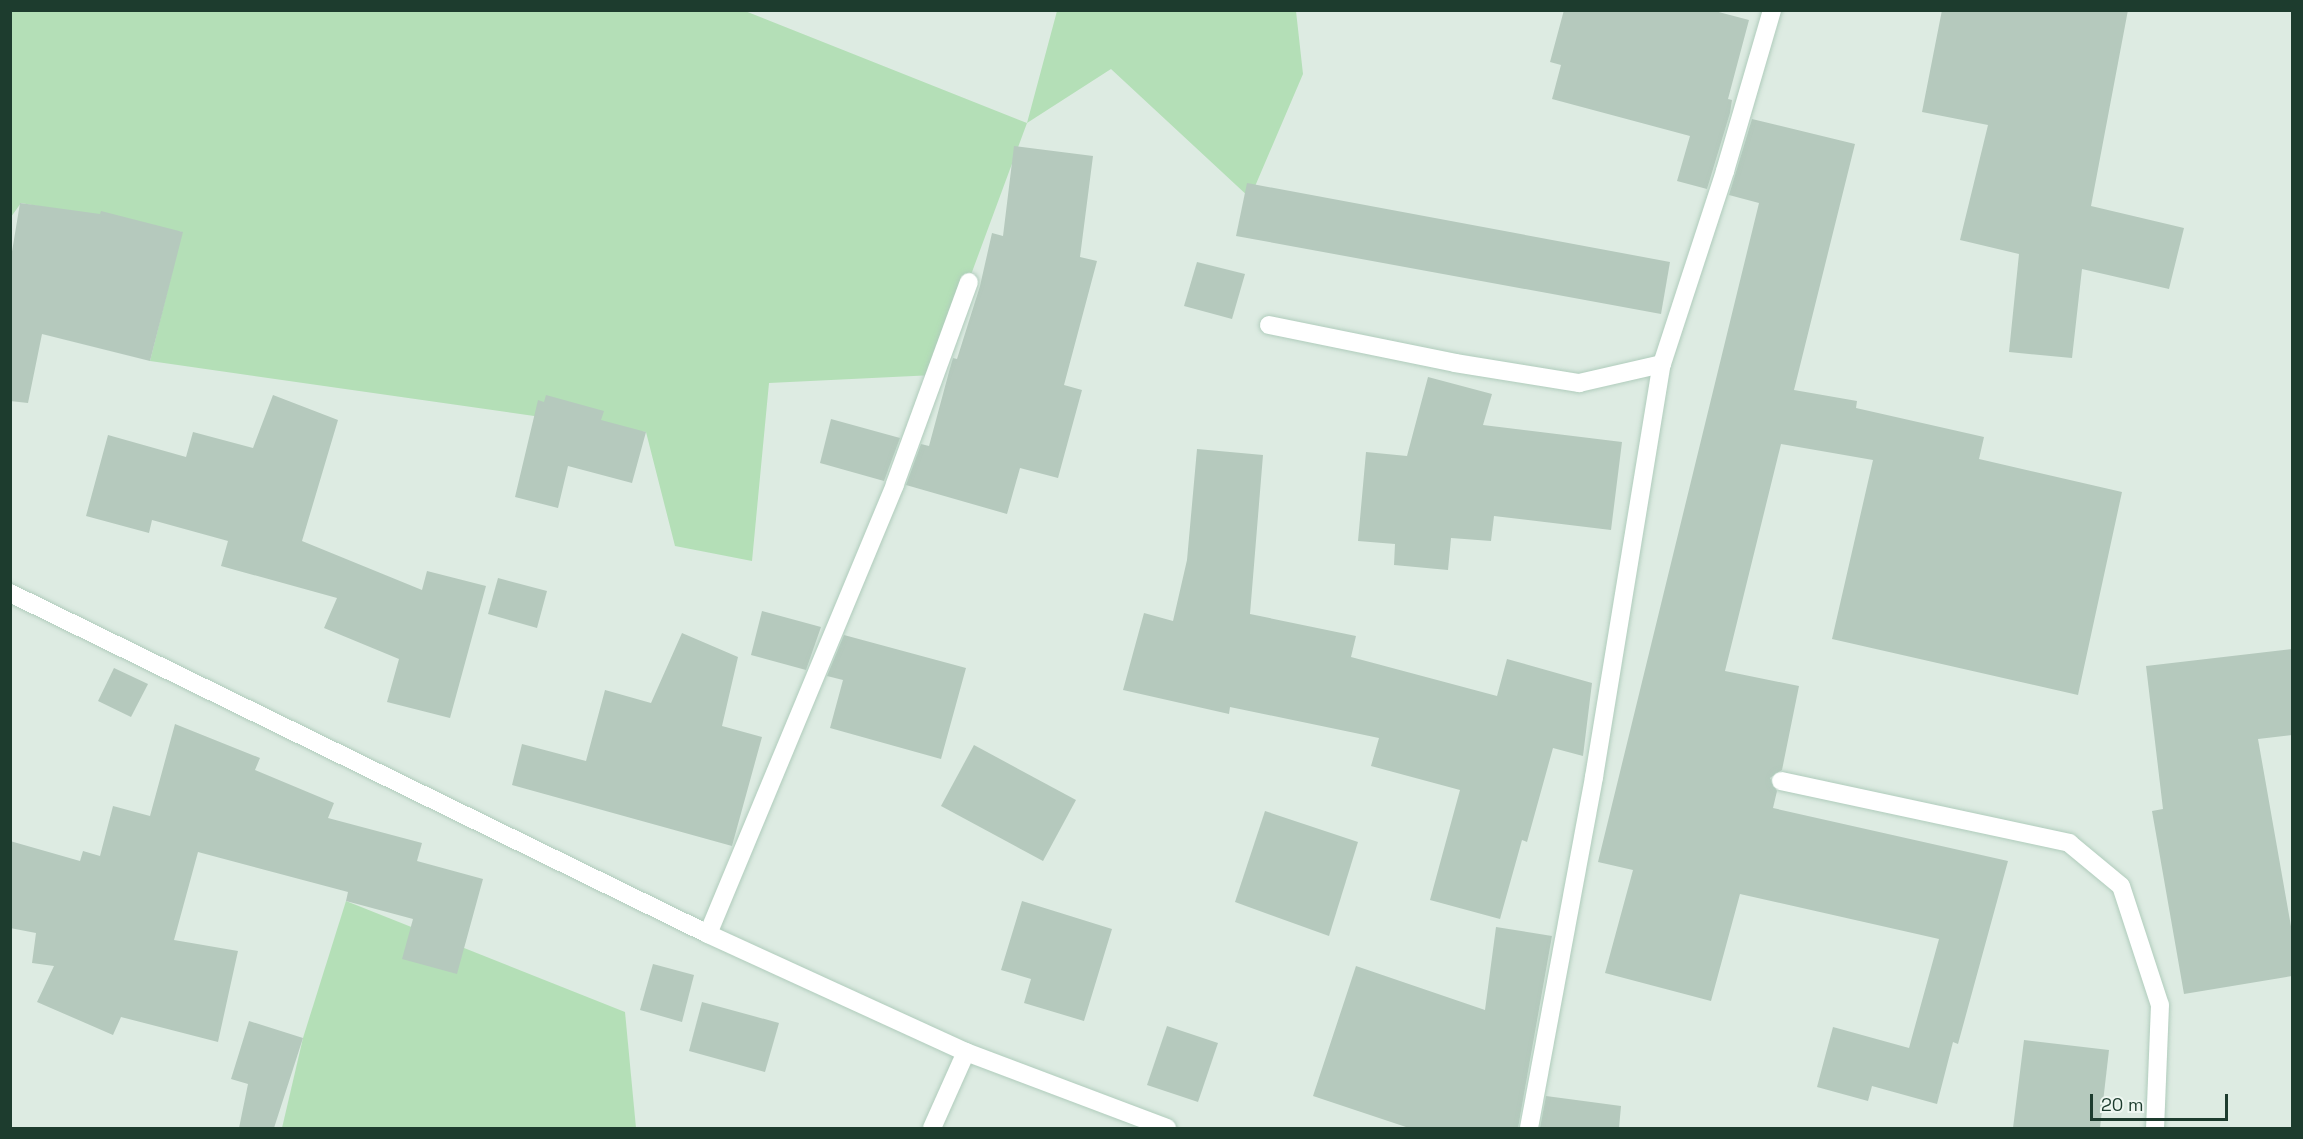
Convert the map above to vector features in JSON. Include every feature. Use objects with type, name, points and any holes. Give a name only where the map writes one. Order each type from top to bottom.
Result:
[{"type":"street","points":[[1530,1128],[1594,777],[1662,364],[1725,171],[1772,10]]},
{"type":"street","points":[[708,934],[895,484],[969,282]]},
{"type":"street","points":[[1269,326],[1455,363],[1580,383],[1662,364]]},
{"type":"street","points":[[10,593],[708,934],[966,1052],[1156,1127]]},
{"type":"street","points":[[1781,781],[2069,843],[2121,886],[2160,1005],[2155,1128]]},
{"type":"street","points":[[933,1128],[966,1052]]},
{"type":"green space","points":[[11,11],[745,11],[1027,123],[934,375],[769,383],[752,561],[675,546],[646,432],[150,361],[182,232],[21,203],[11,217]]},
{"type":"green space","points":[[1057,11],[1296,11],[1303,74],[1250,198],[1111,69],[1027,123]]},
{"type":"green space","points":[[346,901],[625,1012],[636,1128],[282,1128],[303,1038]]},
{"type":"building","points":[[1564,10],[1711,10],[1749,20],[1728,99],[1732,100],[1730,113],[1707,189],[1677,181],[1690,136],[1552,99],[1561,65],[1550,62]]},
{"type":"building","points":[[1942,10],[2128,10],[2091,206],[2184,228],[2169,289],[2082,269],[2072,358],[2009,352],[2019,254],[1960,240],[1988,125],[1922,112]]},
{"type":"building","points":[[1752,119],[1855,144],[1794,390],[1857,401],[1856,408],[1984,437],[1979,459],[2122,492],[2078,695],[1832,639],[1873,460],[1781,444],[1725,671],[1799,686],[1782,770],[1770,778],[1777,791],[1773,808],[2008,861],[1958,1044],[1953,1042],[1937,1104],[1872,1086],[1868,1101],[1817,1087],[1833,1027],[1909,1048],[1939,939],[1740,894],[1711,1001],[1605,973],[1633,870],[1598,862],[1759,203],[1729,195]]},
{"type":"building","points":[[1014,146],[1093,156],[1080,257],[1097,261],[1064,385],[1082,390],[1058,478],[1020,468],[1007,514],[906,485],[921,444],[929,446],[953,358],[957,359],[980,286],[992,233],[1003,236]]},
{"type":"building","points":[[1247,183],[1670,262],[1661,314],[1236,236]]},
{"type":"building","points":[[20,203],[100,214],[101,211],[183,232],[150,361],[42,334],[28,403],[10,401],[10,264]]},
{"type":"building","points":[[1197,262],[1245,274],[1232,319],[1184,306]]},
{"type":"building","points":[[1428,377],[1492,394],[1483,425],[1622,442],[1611,530],[1494,516],[1491,541],[1451,538],[1448,570],[1394,565],[1395,544],[1358,541],[1366,452],[1407,456]]},
{"type":"building","points":[[273,395],[338,420],[302,541],[422,590],[427,571],[486,586],[450,718],[387,702],[399,659],[324,628],[337,598],[221,566],[228,541],[152,520],[149,533],[86,516],[108,435],[186,457],[193,432],[253,448]]},
{"type":"building","points":[[546,395],[604,411],[601,420],[646,432],[632,483],[568,466],[558,508],[515,497],[538,400],[544,402]]},
{"type":"building","points":[[831,419],[900,438],[884,481],[820,463]]},
{"type":"building","points":[[1197,449],[1263,455],[1250,614],[1356,636],[1351,657],[1497,696],[1507,659],[1592,683],[1583,756],[1553,748],[1527,842],[1522,840],[1500,919],[1430,900],[1460,790],[1371,766],[1379,738],[1230,707],[1229,714],[1123,690],[1144,613],[1173,621],[1187,560]]},
{"type":"building","points":[[498,578],[547,591],[537,628],[488,614]]},
{"type":"building","points":[[762,611],[821,627],[806,670],[751,655]]},
{"type":"building","points":[[682,633],[738,657],[722,726],[762,737],[732,846],[512,785],[522,744],[586,761],[605,690],[651,703]]},
{"type":"building","points":[[844,635],[966,668],[941,759],[830,728],[843,680],[827,676]]},
{"type":"building","points":[[2292,649],[2292,735],[2258,739],[2292,932],[2292,976],[2184,994],[2152,811],[2163,809],[2146,666]]},
{"type":"building","points":[[114,668],[148,684],[131,717],[98,701]]},
{"type":"building","points":[[175,724],[260,758],[255,770],[334,803],[328,818],[422,843],[417,861],[483,879],[457,974],[402,959],[413,919],[346,901],[348,892],[198,852],[174,940],[238,951],[218,1042],[121,1017],[113,1035],[37,1002],[54,966],[32,963],[36,933],[10,928],[10,841],[80,861],[83,851],[100,856],[113,806],[150,816]]},
{"type":"building","points":[[974,745],[1076,800],[1043,861],[941,806]]},
{"type":"building","points":[[1265,811],[1358,842],[1329,936],[1235,902]]},
{"type":"building","points":[[1022,901],[1112,929],[1084,1021],[1024,1003],[1031,979],[1001,970]]},
{"type":"building","points":[[1496,927],[1552,936],[1518,1128],[1409,1128],[1313,1096],[1356,966],[1485,1010]]},
{"type":"building","points":[[653,964],[694,975],[682,1022],[640,1010]]},
{"type":"building","points":[[702,1002],[779,1023],[765,1072],[689,1051]]},
{"type":"building","points":[[249,1021],[303,1038],[274,1128],[239,1128],[248,1084],[231,1079]]},
{"type":"building","points":[[1167,1026],[1218,1043],[1198,1102],[1147,1085]]},
{"type":"building","points":[[2024,1040],[2109,1050],[2100,1128],[2013,1128]]},
{"type":"building","points":[[1546,1096],[1621,1106],[1619,1128],[1540,1128]]}]
